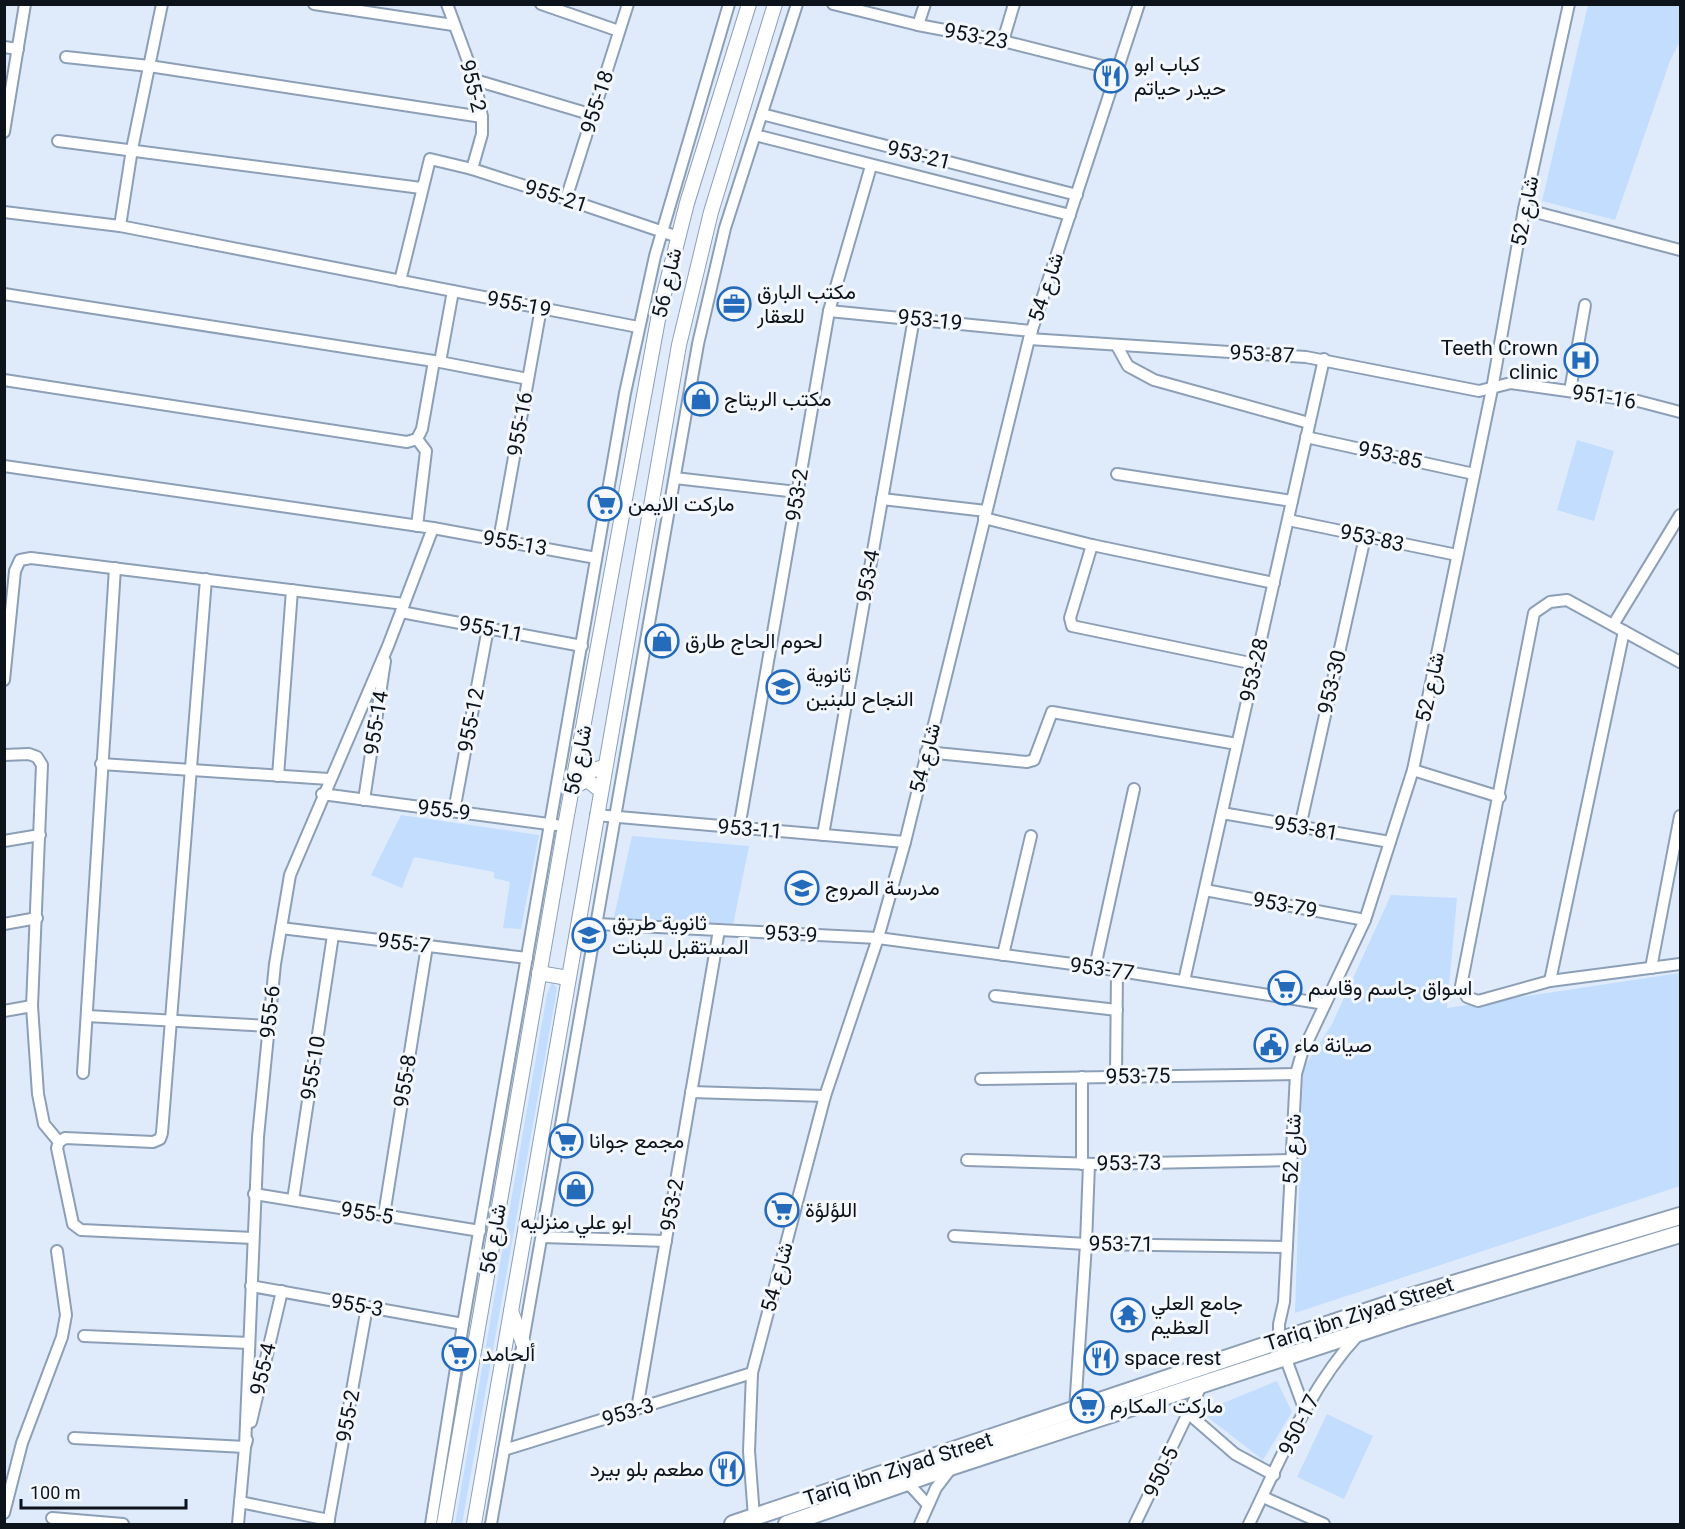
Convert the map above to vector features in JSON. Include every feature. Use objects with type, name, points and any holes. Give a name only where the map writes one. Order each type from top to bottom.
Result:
[{"type":"main road","name":"Tariq ibn Ziyad Street","points":[[733,1524],[1413,1296],[1680,1216]]},
{"type":"main road","name":"Tariq ibn Ziyad Street","points":[[787,1524],[953,1466],[1360,1332],[1514,1282],[1680,1234]]},
{"type":"street","points":[[4,132],[25,4]]},
{"type":"street","points":[[120,226],[132,149],[162,4]]},
{"type":"street","points":[[314,4],[453,25]]},
{"type":"street","name":"955-2","points":[[447,4],[475,80],[482,117],[482,135],[472,169]]},
{"type":"street","points":[[541,4],[619,31]]},
{"type":"street","name":"955-18","points":[[566,199],[628,4]]},
{"type":"street","points":[[431,1524],[463,1324],[638,327],[661,233],[729,4]]},
{"type":"street","name":"شارع 56","points":[[444,1524],[565,826],[659,314],[678,237],[749,4]]},
{"type":"street","name":"شارع 56","points":[[474,1524],[679,345],[702,245],[775,4]]},
{"type":"street","points":[[491,1524],[698,344],[718,255],[797,4]]},
{"type":"street","name":"953-23","points":[[833,4],[918,25],[1003,40],[1118,70]]},
{"type":"street","points":[[918,25],[925,4]]},
{"type":"street","points":[[1003,40],[1014,4]]},
{"type":"street","name":"شارع 54","points":[[754,1517],[749,1451],[752,1373],[825,1096],[878,938],[904,842],[1030,335],[1139,4]]},
{"type":"street","name":"شارع 52","points":[[1305,1412],[1279,1340],[1287,1247],[1296,1074],[1302,1053],[1365,920],[1413,770],[1492,389],[1524,209],[1569,4]]},
{"type":"street","points":[[4,47],[18,49]]},
{"type":"street","points":[[66,57],[148,66],[482,117]]},
{"type":"street","points":[[475,80],[592,115]]},
{"type":"street","points":[[718,105],[741,112]]},
{"type":"street","name":"953-21","points":[[762,114],[1077,195]]},
{"type":"street","name":"953-21","points":[[755,135],[1070,215]]},
{"type":"street","points":[[58,141],[421,188],[400,280]]},
{"type":"street","name":"955-21","points":[[421,188],[428,160],[433,159],[472,169],[678,237]]},
{"type":"street","name":"953-2","points":[[739,828],[829,311],[871,166]]},
{"type":"street","points":[[1524,209],[1680,250]]},
{"type":"street","name":"955-19","points":[[4,212],[120,226],[638,327]]},
{"type":"street","points":[[4,380],[407,442],[417,439],[422,429],[453,291]]},
{"type":"street","points":[[4,294],[437,362],[528,379]]},
{"type":"street","points":[[1570,391],[1586,305]]},
{"type":"street","name":"955-16","points":[[499,540],[541,308]]},
{"type":"street","name":"953-19","points":[[829,311],[914,318],[1030,335]]},
{"type":"street","name":"953-4","points":[[823,835],[914,318]]},
{"type":"street","name":"953-87","points":[[1030,335],[1116,346],[1290,355],[1324,359],[1479,391],[1492,389]]},
{"type":"street","points":[[1116,346],[1128,366],[1154,380],[1309,423]]},
{"type":"street","name":"953-28","points":[[1184,981],[1324,359]]},
{"type":"street","name":"951-16","points":[[1492,389],[1510,383],[1638,401],[1680,412]]},
{"type":"street","name":"953-85","points":[[1306,437],[1474,474]]},
{"type":"street","points":[[417,439],[426,451],[417,526]]},
{"type":"street","name":"955-13","points":[[4,466],[433,528],[596,558]]},
{"type":"street","points":[[1117,474],[1292,501]]},
{"type":"street","points":[[675,478],[797,492]]},
{"type":"street","points":[[882,499],[985,515],[1092,545],[1274,583]]},
{"type":"street","points":[[1613,625],[1680,515]]},
{"type":"street","name":"953-83","points":[[1288,520],[1457,555]]},
{"type":"street","name":"955-6","points":[[238,1524],[245,1447],[254,1194],[269,1026],[290,875],[322,794],[388,646],[433,528]]},
{"type":"street","name":"953-30","points":[[1300,826],[1365,537]]},
{"type":"street","points":[[1092,545],[1070,618],[1072,626],[1255,664]]},
{"type":"street","name":"955-11","points":[[4,680],[15,571],[20,560],[30,558],[292,590],[402,608],[488,628],[582,646]]},
{"type":"street","points":[[83,1073],[115,568]]},
{"type":"street","points":[[206,579],[160,1139],[153,1142],[65,1138],[59,1142],[57,1148],[76,1228],[253,1238]]},
{"type":"street","points":[[278,776],[292,590]]},
{"type":"street","points":[[1680,662],[1568,600],[1550,602],[1534,613],[1500,797],[1461,986],[1467,997],[1478,1000],[1550,981],[1680,964]]},
{"type":"street","name":"955-12","points":[[454,811],[488,628]]},
{"type":"street","points":[[1550,981],[1624,631]]},
{"type":"street","name":"955-14","points":[[364,800],[388,646]]},
{"type":"street","points":[[926,752],[1034,760],[1052,712],[1237,744]]},
{"type":"street","points":[[4,755],[29,754],[37,757],[42,765],[32,1006],[40,1104],[44,1124],[59,1142]]},
{"type":"street","points":[[578,762],[590,771],[604,767]]},
{"type":"street","points":[[101,764],[329,779]]},
{"type":"street","points":[[1413,770],[1500,797]]},
{"type":"street","points":[[573,787],[587,780],[600,790]]},
{"type":"street","points":[[1095,967],[1134,789]]},
{"type":"street","name":"955-9","points":[[322,794],[565,826]]},
{"type":"street","name":"953-81","points":[[1222,813],[1390,842]]},
{"type":"street","name":"953-11","points":[[596,815],[904,842]]},
{"type":"street","points":[[1651,968],[1680,816]]},
{"type":"street","points":[[4,841],[40,835]]},
{"type":"street","points":[[1003,955],[1031,836]]},
{"type":"street","name":"953-79","points":[[1205,890],[1365,920]]},
{"type":"street","points":[[4,924],[37,918]]},
{"type":"street","name":"953-9","points":[[597,924],[878,938]]},
{"type":"street","name":"955-7","points":[[281,928],[527,958]]},
{"type":"street","name":"953-2","points":[[637,1409],[719,930]]},
{"type":"street","name":"955-10","points":[[293,1200],[333,935]]},
{"type":"street","name":"953-77","points":[[878,938],[1095,967],[1325,1004]]},
{"type":"street","name":"955-8","points":[[384,1215],[427,946]]},
{"type":"street","points":[[1116,1076],[1117,971]]},
{"type":"street","points":[[539,973],[568,978]]},
{"type":"street","points":[[995,996],[1117,1010]]},
{"type":"street","points":[[4,1011],[32,1006]]},
{"type":"street","points":[[87,1016],[269,1026]]},
{"type":"street","name":"953-75","points":[[981,1079],[1296,1074]]},
{"type":"street","points":[[1075,1410],[1086,1244],[1082,1077]]},
{"type":"street","points":[[691,1092],[825,1096]]},
{"type":"street","name":"953-73","points":[[967,1160],[1085,1164],[1292,1160]]},
{"type":"street","name":"955-5","points":[[254,1194],[480,1231]]},
{"type":"street","name":"953-71","points":[[954,1236],[1086,1244],[1287,1247]]},
{"type":"street","points":[[542,1237],[666,1241]]},
{"type":"street","points":[[4,1514],[22,1443],[62,1336],[66,1315],[57,1251]]},
{"type":"street","name":"955-3","points":[[251,1286],[463,1324]]},
{"type":"street","name":"955-4","points":[[245,1447],[282,1291]]},
{"type":"street","name":"955-2","points":[[329,1522],[367,1307]]},
{"type":"street","points":[[511,1310],[523,1343]]},
{"type":"street","name":"950-17","points":[[1249,1524],[1305,1412],[1329,1370],[1360,1332]]},
{"type":"street","points":[[84,1336],[249,1343]]},
{"type":"street","name":"953-3","points":[[504,1450],[752,1373]]},
{"type":"street","name":"950-5","points":[[1135,1524],[1201,1386]]},
{"type":"street","points":[[1189,1414],[1234,1454],[1274,1474]]},
{"type":"street","points":[[74,1438],[245,1447]]},
{"type":"street","points":[[920,1524],[941,1480],[953,1466]]},
{"type":"street","points":[[907,1482],[928,1505]]},
{"type":"street","points":[[1263,1497],[1324,1524]]},
{"type":"street","points":[[240,1502],[329,1522]]},
{"type":"street","points":[[52,1518],[123,1524]]},
{"type":"shaded area","points":[[1588,5],[1680,5],[1680,41],[1670,61],[1615,220],[1542,201]]},
{"type":"shaded area","points":[[1577,440],[1614,451],[1594,521],[1557,510]]},
{"type":"shaded area","points":[[401,815],[539,835],[521,929],[503,928],[510,882],[494,878],[494,872],[414,857],[402,888],[371,875]]},
{"type":"shaded area","points":[[632,836],[749,846],[733,925],[613,921]]},
{"type":"shaded area","points":[[1391,895],[1457,898],[1447,1008],[1680,973],[1680,1186],[1295,1313],[1303,1069],[1332,1024]]},
{"type":"shaded area","points":[[552,982],[557,988],[556,995],[462,1524],[455,1524],[547,994]]},
{"type":"shaded area","points":[[1277,1381],[1292,1412],[1263,1460],[1201,1412]]},
{"type":"shaded area","points":[[1327,1414],[1373,1436],[1344,1499],[1297,1477]]},
{"type":"place","name":"كباب ابو حيدر حياتم","points":[[1111,76]]},
{"type":"place","name":"مكتب البارق للعقار","points":[[734,304]]},
{"type":"place","name":"Teeth Crown clinic","points":[[1581,360]]},
{"type":"place","name":"مكتب الريتاج","points":[[701,399]]},
{"type":"place","name":"ماركت الايمن","points":[[605,504]]},
{"type":"place","name":"لحوم الحاج طارق","points":[[662,641]]},
{"type":"place","name":"ثانوية النجاح للبنين","points":[[783,687]]},
{"type":"place","name":"مدرسة المروج","points":[[802,888]]},
{"type":"place","name":"ثانوية طريق المستقبل للبنات","points":[[589,935]]},
{"type":"place","name":"اسواق جاسم وقاسم","points":[[1285,988]]},
{"type":"place","name":"صيانة ماء","points":[[1271,1045]]},
{"type":"place","name":"مجمع جوانا","points":[[566,1141]]},
{"type":"place","name":"ابو علي منزليه","points":[[576,1189]]},
{"type":"place","name":"اللؤلؤة","points":[[782,1210]]},
{"type":"place","name":"جامع العلي العظيم","points":[[1128,1315]]},
{"type":"place","name":"ألحامد","points":[[459,1354]]},
{"type":"place","name":"space rest","points":[[1101,1358]]},
{"type":"place","name":"ماركت المكارم","points":[[1087,1406]]},
{"type":"place","name":"مطعم بلو بيرد","points":[[727,1469]]}]
